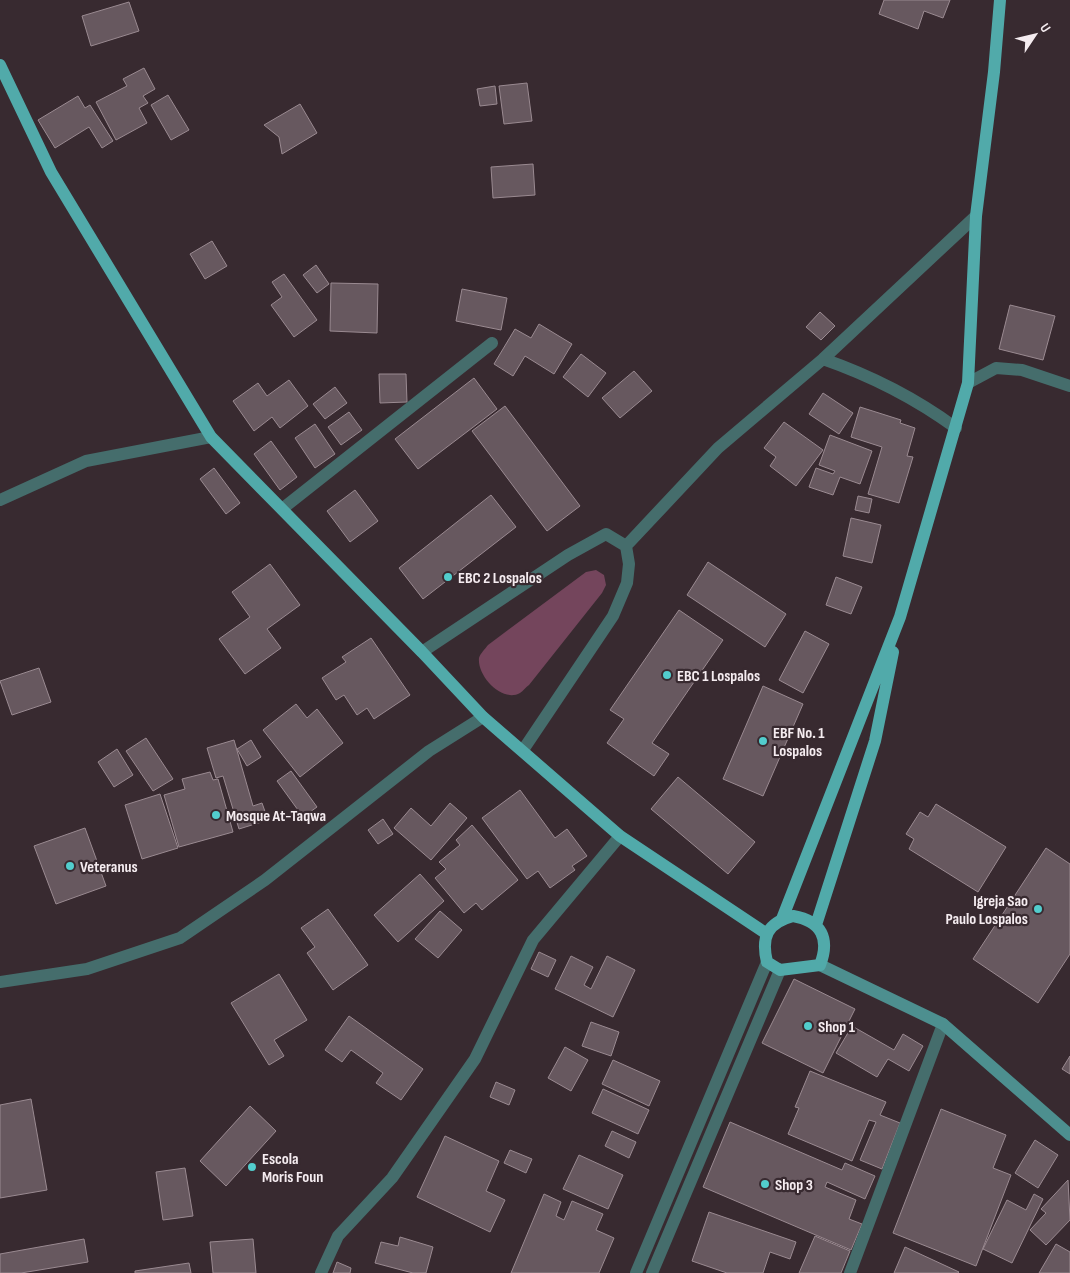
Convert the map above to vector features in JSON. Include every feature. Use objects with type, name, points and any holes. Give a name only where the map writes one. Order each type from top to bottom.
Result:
[{"type":"main road","points":[[782,919],[900,617],[968,383],[976,216],[994,72],[1000,0]]},
{"type":"main road","points":[[0,65],[51,172],[210,437],[422,652],[483,717],[620,836],[766,934]]},
{"type":"main road","points":[[816,925],[875,741],[900,617]]},
{"type":"main road","points":[[820,965],[826,952],[824,937],[816,925],[805,918],[793,916],[782,919],[773,925],[766,934],[764,948],[767,962],[780,970],[820,965],[943,1024],[1070,1135]]},
{"type":"street","points":[[626,546],[718,448],[823,359],[976,216]]},
{"type":"street","points":[[282,509],[492,344]]},
{"type":"street","points":[[823,359],[862,372],[922,403],[956,428]]},
{"type":"street","points":[[968,383],[996,368],[1022,370],[1070,386]]},
{"type":"street","points":[[0,500],[86,461],[210,437]]},
{"type":"street","points":[[422,652],[568,555],[606,534],[626,546],[629,564],[627,583],[613,616],[523,750]]},
{"type":"street","points":[[0,982],[87,968],[180,938],[265,880],[429,751],[483,717]]},
{"type":"street","points":[[321,1273],[338,1236],[392,1178],[475,1059],[533,940],[620,836]]},
{"type":"street","points":[[636,1273],[767,962]]},
{"type":"street","points":[[652,1273],[780,970]]},
{"type":"street","points":[[850,1273],[943,1024]]},
{"type":"shaded area","points":[[596,570],[604,575],[606,585],[602,593],[529,685],[520,693],[513,695],[499,691],[492,686],[486,680],[479,665],[481,653],[488,645],[586,572]]},
{"type":"building","points":[[884,0],[950,0],[943,18],[924,11],[918,29],[879,14]]},
{"type":"building","points":[[129,2],[139,31],[91,46],[82,16]]},
{"type":"building","points":[[144,68],[155,89],[143,96],[148,103],[139,108],[147,123],[116,140],[96,102],[127,86],[123,79]]},
{"type":"building","points":[[527,83],[532,121],[504,124],[499,86]]},
{"type":"building","points":[[495,86],[497,104],[480,106],[477,89]]},
{"type":"building","points":[[168,95],[189,130],[171,140],[151,105]]},
{"type":"building","points":[[78,96],[85,108],[90,105],[113,141],[102,148],[89,127],[55,148],[38,120]]},
{"type":"building","points":[[300,104],[317,133],[282,154],[279,137],[264,125]]},
{"type":"building","points":[[533,164],[535,195],[493,198],[491,167]]},
{"type":"building","points":[[212,241],[227,266],[205,279],[190,254]]},
{"type":"building","points":[[316,265],[329,284],[317,293],[303,275]]},
{"type":"building","points":[[284,274],[317,320],[294,337],[271,305],[282,297],[272,282]]},
{"type":"building","points":[[331,283],[378,284],[377,333],[330,331]]},
{"type":"building","points":[[462,289],[507,298],[501,330],[456,321]]},
{"type":"building","points":[[1010,305],[1055,316],[1043,360],[999,349]]},
{"type":"building","points":[[820,312],[835,326],[821,340],[806,327]]},
{"type":"building","points":[[539,324],[572,344],[554,374],[525,356],[513,376],[494,364],[515,329],[531,338]]},
{"type":"building","points":[[581,354],[606,373],[588,397],[563,377]]},
{"type":"building","points":[[634,371],[652,391],[620,418],[602,398]]},
{"type":"building","points":[[379,374],[406,374],[407,402],[380,403]]},
{"type":"building","points":[[474,378],[497,409],[418,469],[395,439]]},
{"type":"building","points":[[289,380],[308,406],[280,428],[272,417],[254,431],[233,401],[258,383],[267,396]]},
{"type":"building","points":[[335,387],[347,403],[325,419],[313,404]]},
{"type":"building","points":[[823,393],[853,413],[839,434],[809,414]]},
{"type":"building","points":[[505,406],[580,506],[547,531],[472,431]]},
{"type":"building","points":[[860,407],[901,420],[900,423],[915,428],[907,456],[913,457],[899,503],[868,494],[882,447],[851,437]]},
{"type":"building","points":[[349,412],[362,430],[341,445],[328,427]]},
{"type":"building","points":[[784,422],[823,450],[796,486],[770,466],[776,457],[764,448]]},
{"type":"building","points":[[315,424],[335,454],[315,468],[295,438]]},
{"type":"building","points":[[830,435],[872,451],[860,484],[840,477],[833,495],[809,487],[816,468],[833,474],[835,471],[819,465]]},
{"type":"building","points":[[271,441],[297,477],[280,490],[254,454]]},
{"type":"building","points":[[214,468],[240,503],[226,514],[200,479]]},
{"type":"building","points":[[355,490],[378,521],[350,542],[327,511]]},
{"type":"building","points":[[491,495],[516,527],[423,599],[399,568]]},
{"type":"building","points":[[858,496],[872,499],[869,513],[855,510]]},
{"type":"building","points":[[851,518],[881,525],[872,563],[843,556]]},
{"type":"building","points":[[708,562],[786,614],[765,647],[687,595]]},
{"type":"building","points":[[270,564],[300,605],[267,629],[281,648],[245,674],[219,639],[250,617],[232,592]]},
{"type":"building","points":[[836,577],[862,587],[851,614],[826,605]]},
{"type":"building","name":"EBC 1 Lospalos","points":[[679,610],[723,640],[652,743],[669,754],[654,776],[607,743],[624,719],[610,710]]},
{"type":"building","points":[[805,631],[829,644],[803,693],[779,680]]},
{"type":"building","points":[[371,638],[410,695],[374,719],[367,708],[357,715],[344,695],[336,700],[322,678],[346,662],[342,657]]},
{"type":"building","points":[[39,668],[51,702],[12,715],[0,681]]},
{"type":"building","name":"EBF No. 1 Lospalos","points":[[763,686],[803,704],[763,796],[723,779]]},
{"type":"building","points":[[296,704],[307,718],[317,709],[343,743],[300,777],[263,730]]},
{"type":"building","points":[[146,738],[173,779],[153,791],[126,751]]},
{"type":"building","points":[[234,740],[253,806],[262,803],[268,820],[239,829],[223,776],[216,778],[207,748]]},
{"type":"building","points":[[251,740],[261,757],[247,766],[237,749]]},
{"type":"building","points":[[117,749],[133,775],[114,787],[98,762]]},
{"type":"building","points":[[291,771],[317,807],[303,817],[277,781]]},
{"type":"building","points":[[210,772],[213,780],[218,779],[233,832],[179,847],[164,795],[185,789],[182,779]]},
{"type":"building","points":[[678,777],[755,842],[728,874],[651,809]]},
{"type":"building","points":[[520,790],[555,838],[567,829],[587,856],[572,866],[575,870],[550,888],[538,871],[527,879],[482,818]]},
{"type":"building","points":[[160,794],[178,848],[142,859],[125,805]]},
{"type":"building","points":[[450,803],[467,818],[431,860],[394,828],[411,808],[431,826]]},
{"type":"building","points":[[936,804],[1006,847],[978,892],[909,849],[914,839],[906,834],[920,812],[928,817]]},
{"type":"building","points":[[383,819],[393,834],[378,844],[368,830]]},
{"type":"building","points":[[472,825],[518,880],[482,910],[476,903],[464,913],[435,878],[446,869],[439,862],[460,845],[456,840]]},
{"type":"building","name":"Veteranus","points":[[85,828],[106,886],[56,904],[34,846]]},
{"type":"building","name":"Igreja Sao Paulo Lospalos","points":[[1046,848],[1070,864],[1070,954],[1038,1003],[973,959]]},
{"type":"building","points":[[420,874],[444,901],[398,942],[374,915]]},
{"type":"building","points":[[328,909],[368,965],[333,990],[307,953],[315,947],[301,928]]},
{"type":"building","points":[[440,911],[462,930],[438,958],[415,939]]},
{"type":"building","points":[[539,952],[556,960],[548,977],[531,969]]},
{"type":"building","points":[[571,956],[593,967],[584,985],[591,989],[607,956],[635,970],[613,1017],[555,989]]},
{"type":"building","points":[[279,974],[307,1020],[274,1040],[284,1056],[269,1065],[231,1003]]},
{"type":"building","name":"Shop 1","points":[[794,979],[855,1009],[823,1073],[762,1043]]},
{"type":"building","points":[[349,1016],[423,1069],[401,1100],[376,1083],[383,1073],[351,1050],[342,1062],[325,1050]]},
{"type":"building","points":[[591,1022],[619,1032],[611,1056],[582,1046]]},
{"type":"building","points":[[852,1026],[894,1050],[903,1034],[923,1046],[909,1071],[888,1059],[877,1077],[836,1053]]},
{"type":"building","points":[[565,1047],[588,1060],[571,1091],[548,1078]]},
{"type":"building","points":[[1070,1056],[1070,1074],[1062,1069]]},
{"type":"building","points":[[613,1060],[660,1081],[649,1106],[602,1084]]},
{"type":"building","points":[[810,1071],[886,1102],[880,1115],[900,1123],[882,1169],[860,1160],[876,1122],[869,1120],[852,1161],[788,1134],[799,1108],[795,1107]]},
{"type":"building","points":[[496,1082],[515,1090],[509,1105],[490,1097]]},
{"type":"building","points":[[603,1089],[649,1110],[638,1134],[592,1113]]},
{"type":"building","points":[[31,1099],[47,1190],[0,1198],[0,1105]]},
{"type":"building","points":[[250,1106],[276,1131],[226,1186],[200,1161]]},
{"type":"building","points":[[941,1109],[1006,1135],[993,1168],[1011,1175],[976,1266],[893,1233]]},
{"type":"building","name":"Shop 3","points":[[730,1122],[842,1170],[845,1163],[875,1176],[865,1199],[827,1182],[825,1187],[856,1200],[849,1219],[862,1224],[851,1250],[703,1187]]},
{"type":"building","points":[[612,1131],[636,1142],[629,1158],[605,1146]]},
{"type":"building","points":[[445,1136],[499,1161],[486,1191],[505,1200],[490,1232],[417,1197]]},
{"type":"building","points":[[1035,1140],[1058,1155],[1038,1188],[1015,1173]]},
{"type":"building","points":[[510,1150],[532,1159],[526,1173],[504,1163]]},
{"type":"building","points":[[579,1155],[623,1175],[608,1209],[563,1189]]},
{"type":"building","points":[[185,1168],[193,1216],[163,1220],[156,1172]]},
{"type":"building","points":[[1068,1180],[1070,1220],[1046,1245],[1030,1230],[1046,1213],[1041,1209]]},
{"type":"building","points":[[544,1194],[561,1202],[556,1216],[564,1220],[572,1201],[603,1214],[596,1230],[614,1238],[599,1273],[511,1273]]},
{"type":"building","points":[[1034,1194],[1043,1199],[1012,1263],[983,1249],[1007,1200],[1026,1210]]},
{"type":"building","points":[[709,1212],[796,1242],[790,1259],[770,1252],[763,1273],[727,1273],[692,1261]]},
{"type":"building","points":[[815,1236],[850,1251],[841,1273],[799,1273]]},
{"type":"building","points":[[400,1237],[433,1247],[426,1273],[413,1273],[375,1263],[381,1242],[398,1246]]},
{"type":"building","points":[[84,1239],[88,1262],[21,1273],[0,1273],[0,1254]]},
{"type":"building","points":[[253,1239],[256,1273],[213,1273],[210,1242]]},
{"type":"building","points":[[1056,1244],[1070,1252],[1070,1273],[1039,1273]]},
{"type":"building","points":[[905,1247],[959,1272],[894,1273]]},
{"type":"building","points":[[337,1262],[351,1268],[350,1273],[333,1273]]},
{"type":"building","points":[[189,1263],[191,1273],[135,1273],[135,1271]]},
{"type":"place","name":"EBC 2 Lospalos","points":[[448,577]]},
{"type":"place","name":"EBC 1 Lospalos","points":[[667,675]]},
{"type":"place","name":"EBF No. 1 Lospalos","points":[[763,741]]},
{"type":"place","name":"Mosque At-Taqwa","points":[[216,815]]},
{"type":"place","name":"Veteranus","points":[[70,866]]},
{"type":"place","name":"Igreja Sao Paulo Lospalos","points":[[1038,909]]},
{"type":"place","name":"Shop 1","points":[[808,1026]]},
{"type":"place","name":"Escola Moris Foun","points":[[252,1167]]},
{"type":"place","name":"Shop 3","points":[[765,1184]]}]
